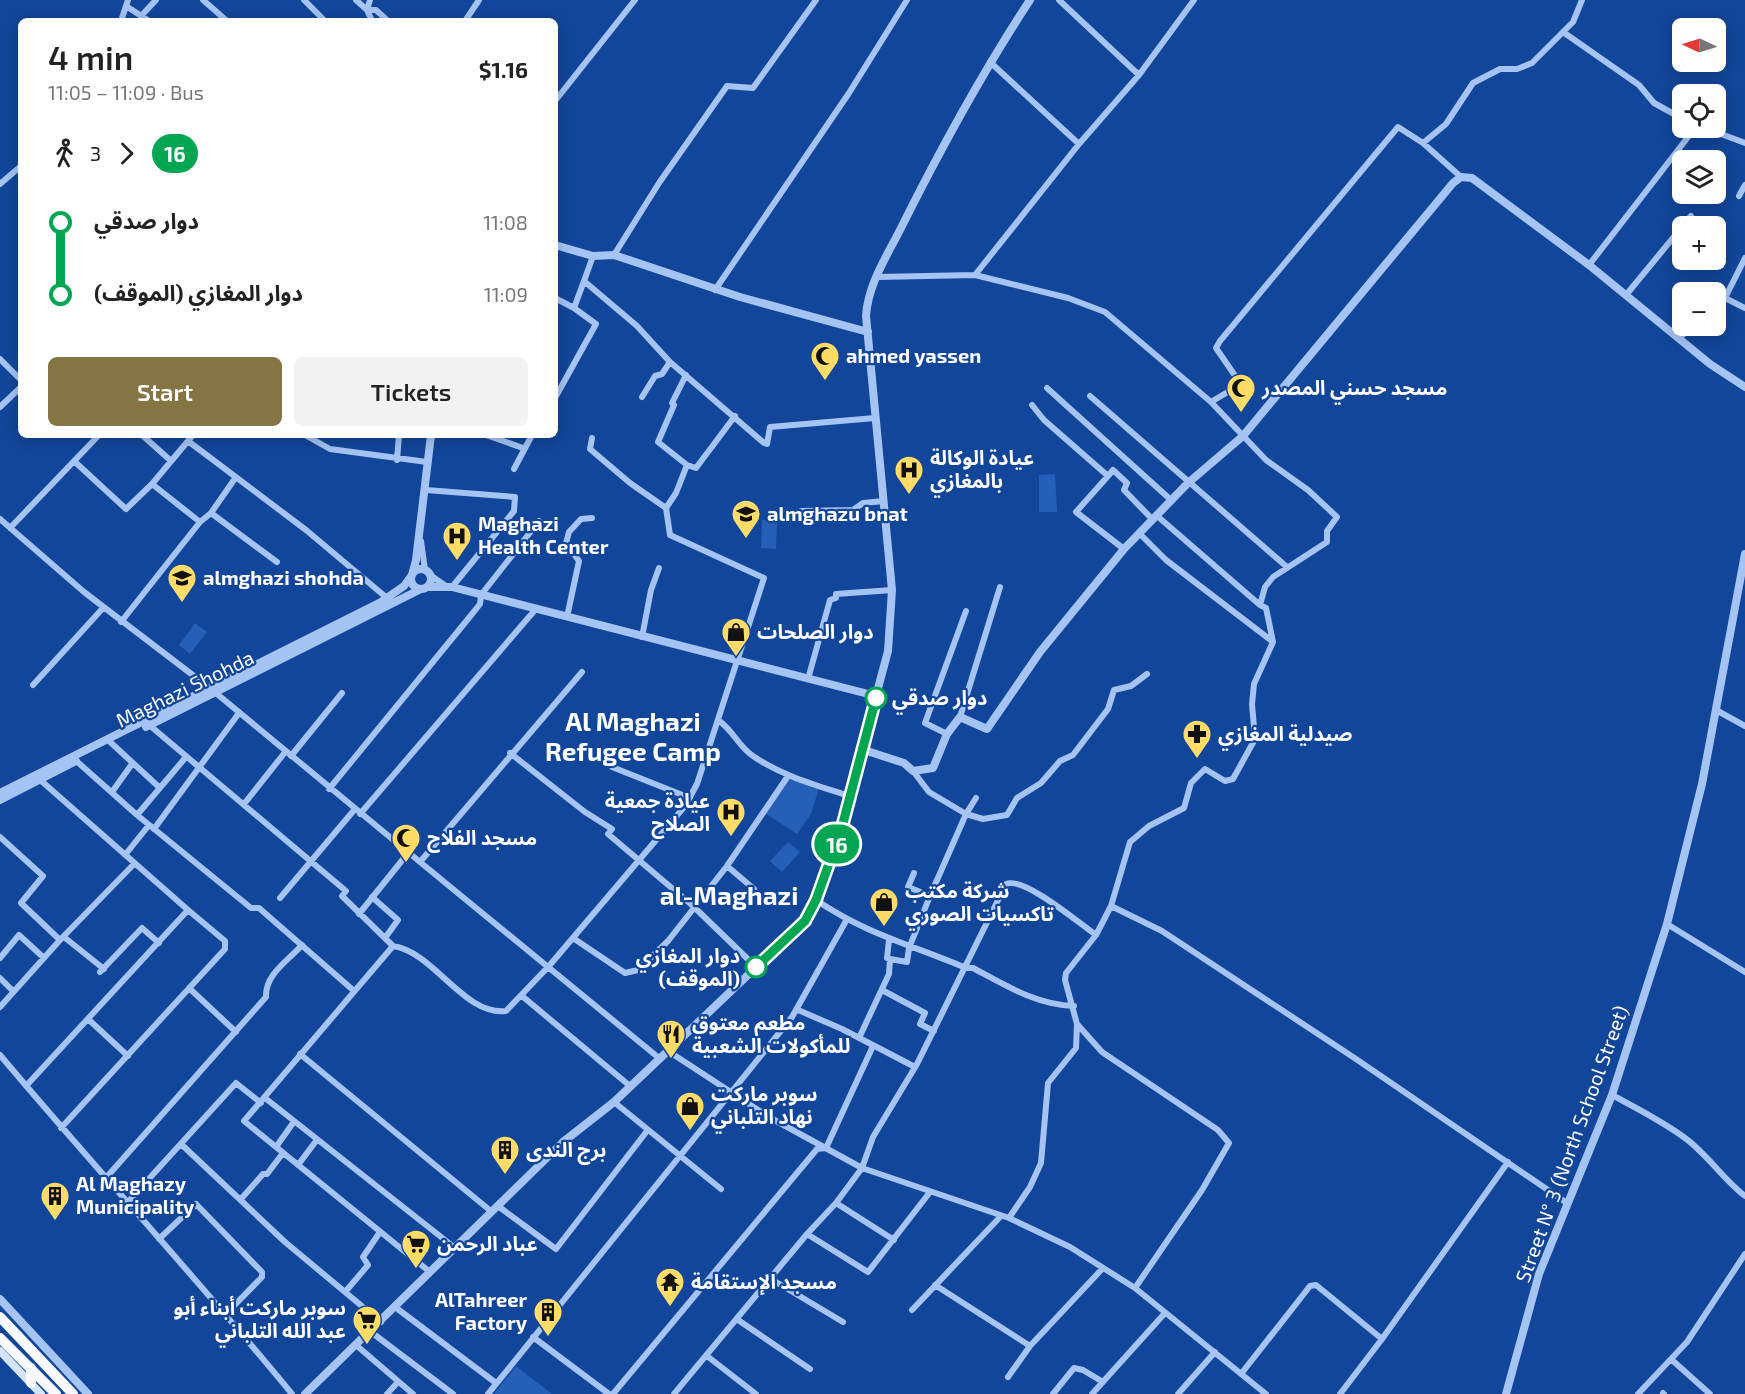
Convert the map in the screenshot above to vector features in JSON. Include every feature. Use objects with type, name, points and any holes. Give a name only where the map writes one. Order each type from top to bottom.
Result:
[{"type":"highway","points":[[0,1317],[73,1394]]},
{"type":"highway","points":[[0,1338],[56,1394]]},
{"type":"highway","points":[[31,1368],[31,1383]]},
{"type":"main road","points":[[0,1351],[41,1394]]},
{"type":"street","points":[[142,15],[156,0]]},
{"type":"street","points":[[203,0],[223,18]]},
{"type":"street","points":[[304,0],[322,18]]},
{"type":"street","points":[[356,0],[367,10],[371,18]]},
{"type":"street","points":[[367,10],[370,0]]},
{"type":"street","points":[[467,18],[479,0]]},
{"type":"street","points":[[558,97],[635,0]]},
{"type":"street","points":[[614,255],[659,183],[727,86],[753,88],[816,0]]},
{"type":"street","points":[[715,290],[849,93],[907,0]]},
{"type":"street","points":[[306,1394],[563,1142],[614,1102],[805,921],[816,900],[831,864],[888,651],[892,590],[875,418],[875,385],[868,332],[867,296],[922,187],[990,62],[1030,0]]},
{"type":"street","points":[[1059,0],[1139,75]]},
{"type":"street","points":[[975,275],[1079,144],[1139,75],[1194,0]]},
{"type":"street","points":[[1423,143],[1446,124],[1473,83],[1500,69],[1516,69],[1532,63],[1563,32],[1578,13],[1582,0]]},
{"type":"street","points":[[122,18],[127,3],[146,18]]},
{"type":"street","points":[[367,10],[376,10],[384,18]]},
{"type":"street","points":[[1563,32],[1639,85],[1654,103],[1672,113]]},
{"type":"street","points":[[990,62],[1079,144]]},
{"type":"street","points":[[1211,402],[1236,387],[1238,380],[1216,348],[1258,294],[1398,127],[1423,143],[1461,177],[1472,178],[1589,265],[1710,364],[1745,387]]},
{"type":"street","points":[[1726,136],[1745,143]]},
{"type":"street","points":[[1589,265],[1687,138]]},
{"type":"street","points":[[0,184],[18,169]]},
{"type":"street","points":[[960,717],[987,729],[1040,652],[1124,549],[1188,483],[1243,436],[1452,183],[1461,177]]},
{"type":"street","points":[[1739,196],[1745,185]]},
{"type":"street","points":[[1626,295],[1672,239]]},
{"type":"street","points":[[558,246],[593,256],[614,255],[715,290],[868,332]]},
{"type":"street","points":[[574,308],[593,256]]},
{"type":"street","points":[[1726,296],[1745,258]]},
{"type":"street","points":[[876,277],[975,275],[1068,298],[1105,312],[1211,402],[1266,460],[1308,490],[1337,517],[1327,531],[1327,542],[1287,567],[1265,587],[1260,605]]},
{"type":"street","points":[[584,281],[637,326],[670,362],[767,444],[770,428],[875,418]]},
{"type":"street","points":[[1726,299],[1745,309]]},
{"type":"street","points":[[558,300],[596,324],[558,393]]},
{"type":"street","points":[[0,359],[18,377]]},
{"type":"street","points":[[642,397],[655,376],[662,374],[670,362]]},
{"type":"street","points":[[686,375],[672,403],[674,405],[658,442],[687,465],[696,468],[735,416]]},
{"type":"street","points":[[1047,388],[1171,500]]},
{"type":"street","points":[[0,407],[18,390]]},
{"type":"street","points":[[1090,396],[1287,567]]},
{"type":"street","points":[[1032,405],[1044,420],[1108,476]]},
{"type":"street","points":[[10,528],[96,438]]},
{"type":"street","points":[[145,438],[170,460]]},
{"type":"street","points":[[74,461],[126,508],[152,484],[191,438],[236,477],[306,530],[384,603]]},
{"type":"street","points":[[310,438],[330,449],[397,460],[427,462]]},
{"type":"street","points":[[397,460],[399,438]]},
{"type":"street","points":[[424,588],[413,585],[412,575],[420,540],[431,438]]},
{"type":"street","points":[[496,438],[524,447]]},
{"type":"street","points":[[514,469],[529,438]]},
{"type":"street","points":[[592,438],[590,449],[630,483],[666,508]]},
{"type":"street","points":[[148,723],[346,891],[342,896],[393,946],[403,947],[480,1006],[489,1010],[506,1011],[549,966],[690,798],[738,660],[764,578],[670,535],[666,508],[676,493],[687,465]]},
{"type":"street","points":[[1009,1218],[1030,1187],[1041,1162],[1048,1083],[1076,1048],[1077,1024],[1074,1006],[1065,980],[1066,973],[1096,935],[1111,906],[1130,842],[1149,826],[1184,808],[1191,783],[1205,769],[1225,781],[1233,779],[1255,739],[1252,704],[1254,684],[1273,642],[1266,608],[1154,517],[1124,490],[1127,483],[1113,471],[1076,512],[1124,549]]},
{"type":"street","points":[[121,622],[200,522],[211,513],[236,477]]},
{"type":"street","points":[[152,484],[200,522]]},
{"type":"street","points":[[384,603],[424,588],[449,586],[514,511],[515,497],[426,490]]},
{"type":"street","points":[[801,511],[853,510],[863,503],[884,501]]},
{"type":"street","points":[[211,513],[277,562]]},
{"type":"street","points":[[567,617],[579,561],[566,543],[568,532],[582,519],[592,518]]},
{"type":"street","points":[[0,519],[103,608],[214,691],[329,789],[549,966],[659,1058]]},
{"type":"street","points":[[329,789],[480,604],[481,595],[539,521]]},
{"type":"street","points":[[1139,533],[1166,560],[1273,642]]},
{"type":"street","points":[[420,540],[430,583],[424,588]]},
{"type":"street","name":"Street N° 3 (North School Street)","points":[[1506,1394],[1539,1274],[1612,1095],[1667,924],[1700,795],[1745,554]]},
{"type":"street","points":[[642,637],[651,590],[659,568]]},
{"type":"street","points":[[384,603],[400,590],[416,570],[428,573],[449,586],[535,610],[876,696]]},
{"type":"street","points":[[913,771],[933,768],[948,734],[960,717],[1000,587]]},
{"type":"street","points":[[808,679],[830,600],[836,598],[836,594],[892,590]]},
{"type":"street","name":"Maghazi Shohda","points":[[0,793],[38,777],[214,691],[384,603]]},
{"type":"street","points":[[33,685],[103,608]]},
{"type":"street","points":[[280,898],[535,610]]},
{"type":"street","points":[[948,734],[925,723],[966,611]]},
{"type":"street","points":[[420,862],[510,753],[582,672]]},
{"type":"street","points":[[861,749],[904,763],[929,792],[966,814],[983,819],[1007,815],[1017,798],[1041,783],[1060,760],[1073,754],[1108,709],[1114,690],[1131,686],[1147,674]]},
{"type":"street","points":[[291,756],[342,693]]},
{"type":"street","points":[[1716,710],[1745,726]]},
{"type":"street","points":[[125,855],[198,772],[198,767],[239,713]]},
{"type":"street","points":[[718,720],[732,731],[737,742],[752,756],[788,776],[849,796]]},
{"type":"street","points":[[110,742],[160,788]]},
{"type":"street","points":[[244,804],[286,752]]},
{"type":"street","points":[[510,753],[585,812],[612,829],[608,834],[693,906],[756,967]]},
{"type":"street","points":[[137,815],[186,757]]},
{"type":"street","points":[[75,759],[137,815],[250,908],[259,908],[353,990]]},
{"type":"street","points":[[112,792],[132,764]]},
{"type":"street","points":[[612,767],[690,798]]},
{"type":"street","points":[[573,938],[625,973],[638,970],[668,941],[693,906],[727,866],[788,776]]},
{"type":"street","points":[[38,777],[134,864],[225,941],[225,949],[61,1128]]},
{"type":"street","name":"Maghazi Shohda","points":[[0,800],[38,777]]},
{"type":"street","points":[[889,940],[887,958],[908,962],[910,946],[930,896],[966,814],[976,798]]},
{"type":"street","points":[[0,837],[43,876],[21,903],[102,971],[142,928],[159,943]]},
{"type":"street","points":[[359,914],[408,853]]},
{"type":"street","points":[[0,1007],[62,938],[134,864]]},
{"type":"street","points":[[727,866],[754,889]]},
{"type":"street","points":[[914,873],[908,887],[930,896]]},
{"type":"street","points":[[674,1394],[738,1320],[807,1234],[836,1203],[862,1168],[873,1137],[915,1067],[1008,882],[1034,892],[1096,935]]},
{"type":"street","points":[[372,897],[398,920],[385,938]]},
{"type":"street","points":[[816,900],[846,921],[889,940],[966,968],[973,968],[1029,997],[1059,1005],[1074,1006]]},
{"type":"street","points":[[1111,906],[1162,931],[1567,1203]]},
{"type":"street","points":[[26,1086],[188,910]]},
{"type":"street","points":[[488,1394],[592,1268],[729,1092],[798,1010],[846,921]]},
{"type":"street","points":[[1667,924],[1745,972]]},
{"type":"street","points":[[0,958],[19,935],[44,958]]},
{"type":"street","points":[[105,1179],[266,997],[271,975],[302,945]]},
{"type":"street","points":[[393,946],[353,990],[263,1101],[244,1121],[430,1272]]},
{"type":"street","points":[[859,1038],[889,974],[890,959]]},
{"type":"street","points":[[0,978],[14,991]]},
{"type":"street","points":[[189,988],[236,1032]]},
{"type":"street","points":[[882,990],[925,1013],[920,1024],[934,1031]]},
{"type":"street","points":[[522,996],[630,1086]]},
{"type":"street","points":[[798,1010],[915,1067]]},
{"type":"street","points":[[87,1019],[128,1056]]},
{"type":"street","points":[[1077,1024],[1102,1052],[1218,1130],[1230,1143],[1202,1190],[1135,1288]]},
{"type":"street","points":[[825,1148],[873,1046]]},
{"type":"street","points":[[668,1051],[729,1092],[862,1168],[1009,1218],[1070,1247],[1135,1288],[1266,1394]]},
{"type":"street","points":[[300,1054],[495,1209],[556,1249],[647,1131]]},
{"type":"street","points":[[0,1055],[105,1179],[226,1314],[292,1394]]},
{"type":"street","points":[[128,1203],[236,1083],[293,1123],[455,1248]]},
{"type":"street","points":[[1612,1095],[1686,1138],[1725,1180],[1745,1196]]},
{"type":"street","points":[[614,1102],[721,1189]]},
{"type":"street","points":[[276,1147],[293,1123]]},
{"type":"street","points":[[298,1165],[316,1141]]},
{"type":"street","points":[[181,1143],[285,1242],[381,1322]]},
{"type":"street","points":[[533,1337],[611,1394],[817,1149],[825,1148]]},
{"type":"street","points":[[241,1199],[283,1153]]},
{"type":"street","points":[[1340,1394],[1382,1340],[1508,1162]]},
{"type":"street","points":[[807,1234],[868,1272],[930,1192]]},
{"type":"street","points":[[836,1203],[894,1240]]},
{"type":"street","points":[[159,1239],[196,1204],[262,1272],[262,1277],[226,1314]]},
{"type":"street","points":[[912,1310],[1000,1216]]},
{"type":"street","points":[[346,1292],[368,1265],[363,1257],[380,1232]]},
{"type":"street","points":[[1638,1394],[1672,1360],[1745,1254]]},
{"type":"street","points":[[1008,1377],[1030,1346],[1103,1268]]},
{"type":"street","points":[[771,1279],[843,1322]]},
{"type":"street","points":[[935,1285],[1030,1346]]},
{"type":"street","points":[[1241,1374],[1311,1286],[1316,1286],[1382,1340]]},
{"type":"street","points":[[0,1299],[88,1394]]},
{"type":"street","points":[[395,1307],[496,1383]]},
{"type":"street","points":[[1092,1394],[1165,1313]]},
{"type":"street","points":[[738,1320],[810,1369]]},
{"type":"street","points":[[371,1332],[453,1394]]},
{"type":"street","points":[[356,1346],[412,1394]]},
{"type":"street","points":[[1178,1394],[1215,1352]]},
{"type":"street","points":[[707,1356],[756,1394]]},
{"type":"street","points":[[1672,1360],[1710,1394]]},
{"type":"street","points":[[1053,1394],[1074,1368],[1083,1370],[1103,1382]]},
{"type":"street","points":[[387,1394],[398,1383]]},
{"type":"shaded area","points":[[1055,474],[1057,512],[1039,512],[1039,475]]},
{"type":"shaded area","points":[[762,520],[777,521],[776,549],[761,548]]},
{"type":"shaded area","points":[[195,623],[207,632],[190,654],[179,645]]},
{"type":"shaded area","points":[[788,777],[819,788],[811,814],[797,834],[765,813]]},
{"type":"shaded area","points":[[788,842],[800,852],[782,872],[770,861]]},
{"type":"shaded area","points":[[516,1366],[552,1394],[494,1394]]},
{"type":"bus line","name":"16","points":[[756,967],[805,921],[816,900],[831,864],[842,827],[850,786],[876,698]]},
{"type":"place","name":"ahmed yassen","points":[[825,382]]},
{"type":"place","name":"مسجد حسني المصدر","points":[[1241,414]]},
{"type":"place","name":"عيادة الوكالة بالمغازي","points":[[909,496]]},
{"type":"place","name":"almghazu bnat","points":[[746,540]]},
{"type":"place","name":"Maghazi Health Center","points":[[457,562]]},
{"type":"place","name":"almghazi shohda","points":[[182,604]]},
{"type":"place","name":"دوار الصلحات","points":[[736,658]]},
{"type":"place","name":"دوار صدقي","points":[[876,698]]},
{"type":"place","name":"صيدلية المغازي","points":[[1197,760]]},
{"type":"place","name":"عيادة جمعية الصلاح","points":[[731,838]]},
{"type":"place","name":"مسجد الفلاح","points":[[406,864]]},
{"type":"place","name":"شركة مكتب تاكسيات الصوري","points":[[884,928]]},
{"type":"place","name":"دوار المغازي (الموقف)","points":[[756,967]]},
{"type":"place","name":"مطعم معتوق للمأكولات الشعبية","points":[[671,1060]]},
{"type":"place","name":"سوبر ماركت نهاد التلباني","points":[[690,1132]]},
{"type":"place","name":"برج الندى","points":[[505,1176]]},
{"type":"place","name":"Al Maghazy Municipality","points":[[55,1222]]},
{"type":"place","name":"عباد الرحمن","points":[[416,1270]]},
{"type":"place","name":"مسجد الإستقامة","points":[[670,1308]]},
{"type":"place","name":"AlTahreer Factory","points":[[548,1338]]},
{"type":"place","name":"سوبر ماركت أبناء أبو عبد الله التلباني","points":[[367,1346]]},
{"type":"district","name":"Al Maghazi Refugee Camp","points":[[633,737]]},
{"type":"district","name":"al-Maghazi","points":[[729,896]]}]
